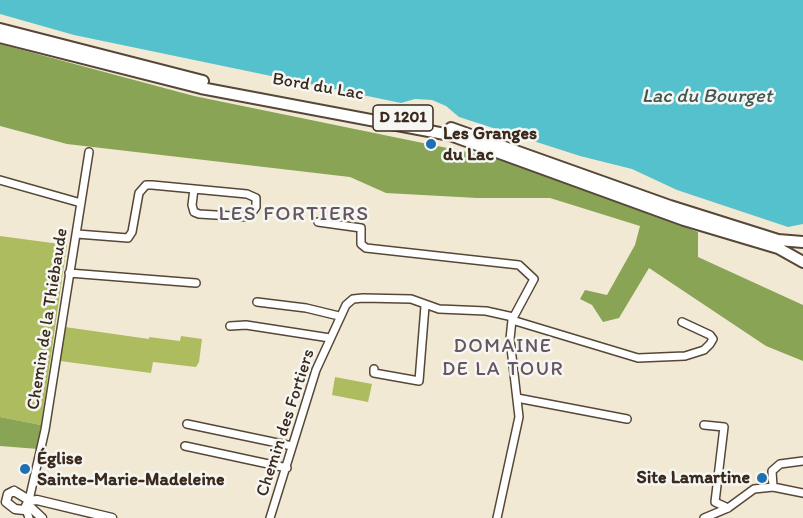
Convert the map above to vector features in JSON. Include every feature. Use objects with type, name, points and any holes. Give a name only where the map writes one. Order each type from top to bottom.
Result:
[{"type":"main road","name":"Bord du Lac","points":[[0,29],[202,81],[314,104],[427,122],[669,206],[797,247],[796,260],[803,262]]},
{"type":"main road","name":"Bord du Lac","points":[[0,37],[201,88],[469,138]]},
{"type":"street","name":"Chemin de la Thiébaude","points":[[28,500],[45,430],[89,152]]},
{"type":"street","points":[[0,180],[81,203]]},
{"type":"street","points":[[77,234],[128,237],[132,232],[142,187],[152,185],[194,189],[251,195],[256,198],[256,207],[249,217],[199,214],[194,212],[192,206],[194,189]]},
{"type":"street","points":[[318,222],[361,228],[361,244],[366,248],[519,265],[534,279],[513,319],[510,339],[519,417],[497,518]]},
{"type":"street","points":[[69,273],[195,283]]},
{"type":"street","name":"Chemin des Fortiers","points":[[270,518],[316,370],[339,316],[346,304],[353,299],[411,298],[420,300],[425,306],[464,312],[486,311],[638,358],[685,356],[704,350],[711,345],[713,339],[710,335],[682,322]]},
{"type":"street","points":[[257,302],[306,308],[339,316]]},
{"type":"street","points":[[374,369],[374,373],[419,381],[425,306]]},
{"type":"street","name":"Chemin des Fortiers","points":[[230,326],[246,325],[330,338]]},
{"type":"street","points":[[517,398],[627,420]]},
{"type":"street","points":[[187,424],[292,446]]},
{"type":"street","points":[[704,425],[724,427],[715,502],[728,508]]},
{"type":"street","points":[[185,446],[287,468]]},
{"type":"street","points":[[773,487],[772,471],[780,464],[803,461]]},
{"type":"street","points":[[704,518],[728,508],[754,489],[773,487],[803,493]]},
{"type":"street","points":[[42,518],[28,500],[14,491],[3,495],[6,502],[19,510],[28,500],[37,500],[112,518]]},
{"type":"street","points":[[28,500],[29,518]]},
{"type":"green space","points":[[0,44],[194,96],[496,158],[698,232],[698,257],[803,305],[803,361],[766,346],[649,268],[619,318],[603,322],[592,305],[580,299],[585,290],[607,295],[635,245],[640,226],[550,198],[477,198],[386,193],[350,177],[67,144],[0,126]]},
{"type":"green space","points":[[0,236],[67,245],[41,425],[0,417]]},
{"type":"green space","points":[[65,327],[149,339],[149,337],[180,341],[181,336],[202,339],[199,362],[196,367],[153,362],[151,373],[60,361]]},
{"type":"green space","points":[[335,377],[372,384],[368,402],[332,395]]},
{"type":"green space","points":[[0,417],[41,425],[38,449],[0,446]]},
{"type":"water","name":"Lac du Bourget","points":[[0,0],[803,0],[803,224],[788,227],[677,190],[632,169],[580,156],[459,117],[446,106],[432,100],[415,99],[401,103],[74,35],[0,14]]},
{"type":"place","name":"Les Granges du Lac","points":[[431,144]]},
{"type":"place","name":"Église Sainte-Marie-Madeleine","points":[[25,469]]},
{"type":"place","name":"Site Lamartine","points":[[762,478]]},
{"type":"district","name":"LES FORTIERS","points":[[294,215]]},
{"type":"district","name":"DOMAINE DE LA TOUR","points":[[503,358]]}]
